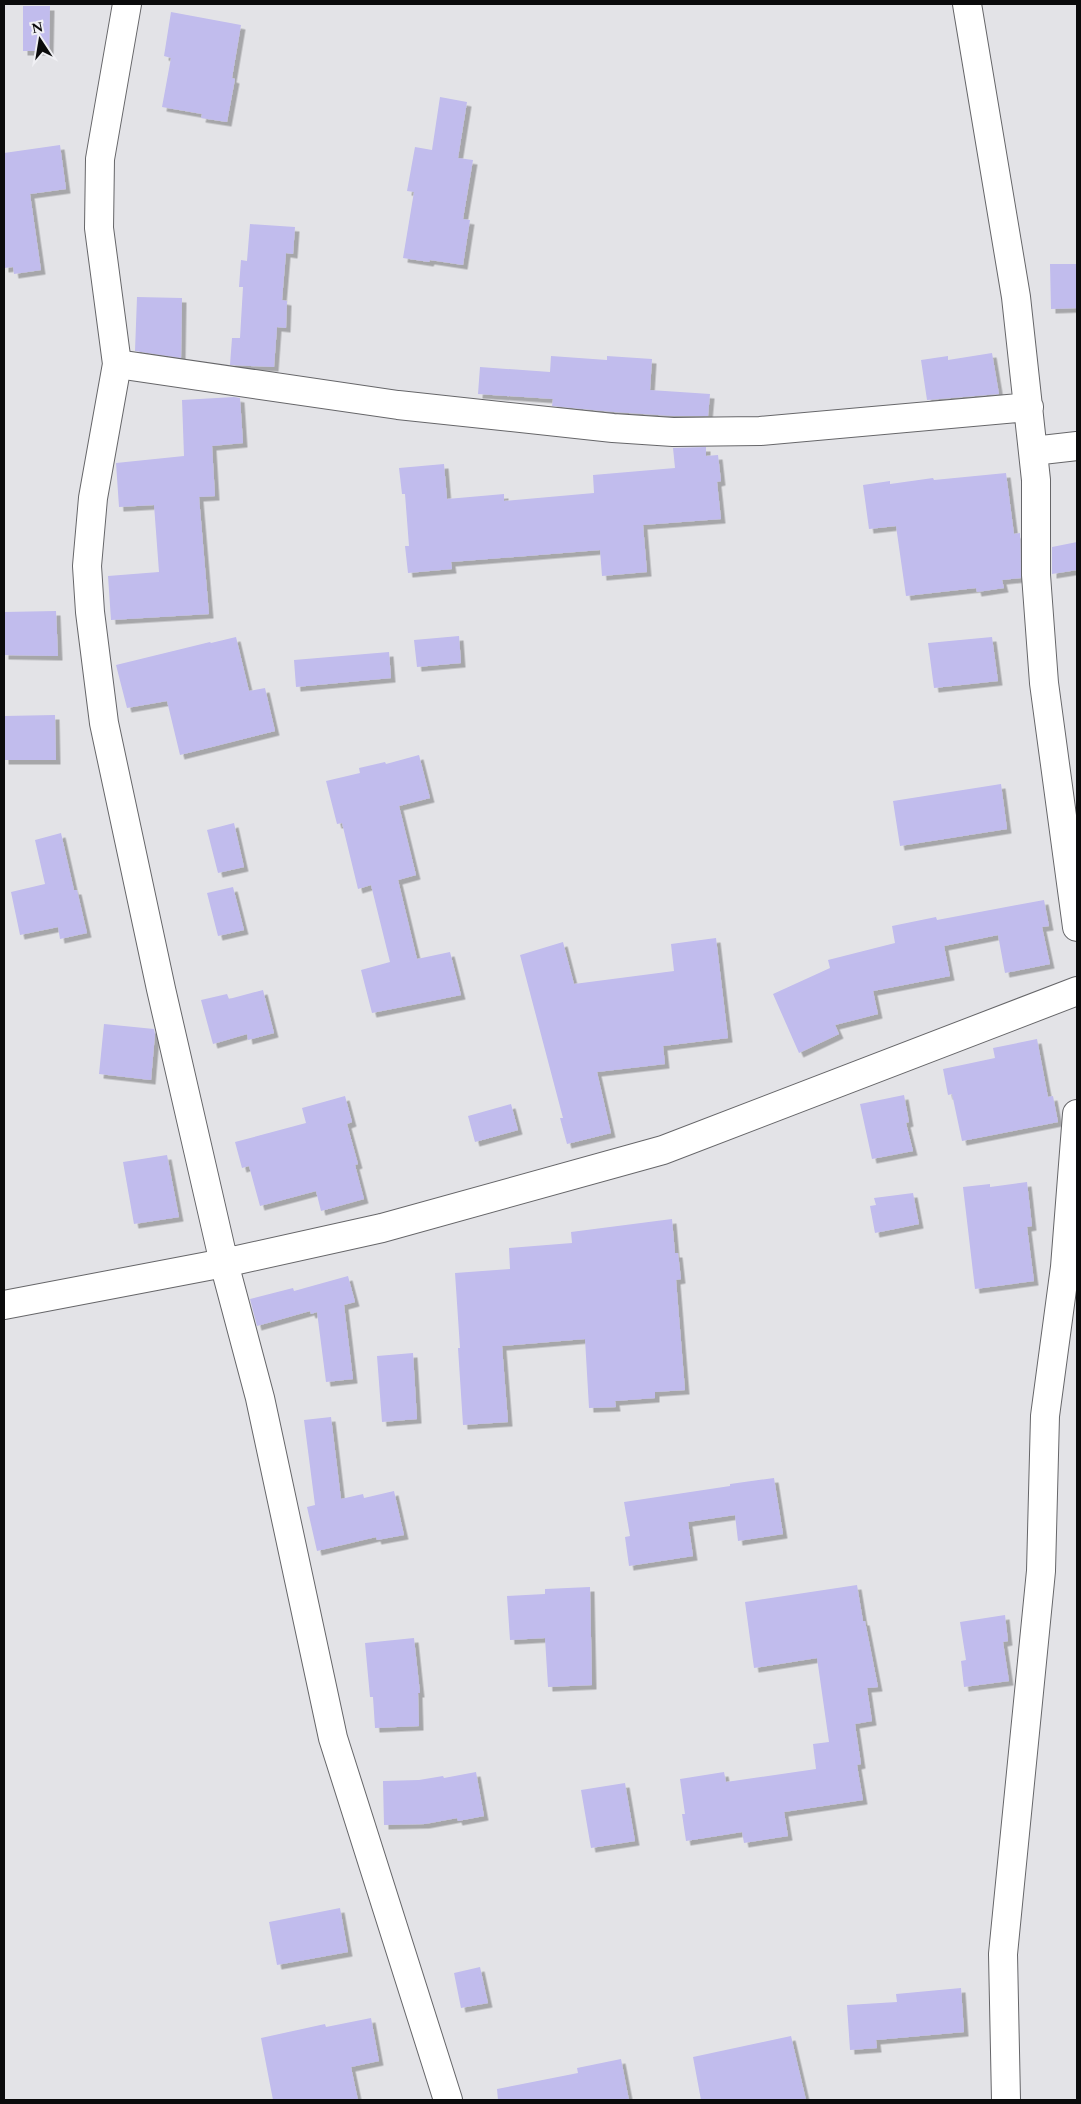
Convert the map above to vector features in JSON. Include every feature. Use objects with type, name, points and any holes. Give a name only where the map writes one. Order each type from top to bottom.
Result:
[{"type":"street","points":[[127,4],[100,159],[99,228],[117,364],[93,498],[87,566],[90,612],[104,723],[161,989],[224,1263],[260,1398],[333,1738],[448,2100]]},
{"type":"street","points":[[967,4],[1001,197],[1016,297],[1036,480],[1036,575],[1044,683],[1077,927]]},
{"type":"street","points":[[117,364],[398,405],[612,428],[673,432],[760,431],[1029,407]]},
{"type":"street","points":[[1033,451],[1077,446]]},
{"type":"street","points":[[4,1306],[224,1263],[382,1228],[663,1150],[1077,991]]},
{"type":"street","points":[[1006,2100],[1003,1954],[1041,1572],[1045,1416],[1065,1267],[1077,1114]]},
{"type":"building","points":[[23,6],[50,6],[49,51],[23,51]]},
{"type":"building","points":[[171,12],[241,25],[232,78],[235,79],[227,122],[201,118],[202,114],[162,107],[171,58],[164,56]]},
{"type":"building","points":[[440,97],[467,102],[458,158],[473,160],[463,219],[470,220],[463,265],[403,258],[414,192],[407,191],[415,147],[432,150]]},
{"type":"building","points":[[60,145],[66,189],[30,194],[41,270],[14,274],[13,267],[4,268],[4,153]]},
{"type":"building","points":[[250,224],[295,227],[293,254],[286,253],[282,300],[287,301],[286,328],[277,327],[274,367],[230,365],[232,338],[240,338],[243,287],[239,287],[241,260],[247,261]]},
{"type":"building","points":[[1050,264],[1077,264],[1077,308],[1051,309]]},
{"type":"building","points":[[137,297],[182,298],[181,358],[135,351]]},
{"type":"building","points":[[992,353],[999,394],[927,400],[921,360],[948,356],[948,360]]},
{"type":"building","points":[[551,356],[607,360],[607,356],[652,359],[650,390],[710,394],[708,416],[614,412],[552,406],[553,399],[478,394],[480,367],[550,372]]},
{"type":"building","points":[[240,398],[243,443],[212,446],[215,496],[199,497],[209,614],[111,620],[108,576],[159,572],[154,505],[119,507],[116,463],[184,456],[182,400]]},
{"type":"building","points":[[706,447],[706,456],[718,455],[721,481],[717,482],[721,519],[643,525],[647,572],[602,576],[600,550],[451,562],[452,569],[408,573],[405,546],[409,546],[405,494],[402,494],[399,468],[444,464],[447,499],[504,494],[504,501],[594,493],[593,475],[675,468],[673,448]]},
{"type":"building","points":[[1006,473],[1014,534],[1020,533],[1021,578],[1002,580],[1004,588],[977,592],[976,588],[906,596],[896,526],[869,529],[863,485],[890,481],[890,484],[933,478],[934,480]]},
{"type":"building","points":[[1077,542],[1077,570],[1052,574],[1052,547]]},
{"type":"building","points":[[56,611],[58,656],[4,655],[4,612]]},
{"type":"building","points":[[459,636],[461,663],[417,667],[414,640]]},
{"type":"building","points":[[236,637],[249,691],[265,688],[275,731],[180,755],[167,701],[127,708],[116,665]]},
{"type":"building","points":[[992,637],[998,681],[934,688],[928,643]]},
{"type":"building","points":[[389,652],[391,678],[296,687],[294,660]]},
{"type":"building","points":[[55,715],[56,760],[4,760],[4,716]]},
{"type":"building","points":[[419,755],[430,798],[399,806],[416,875],[398,880],[417,959],[450,952],[461,995],[372,1013],[361,970],[390,962],[371,885],[358,889],[342,823],[337,824],[326,781],[360,773],[359,768],[385,762],[386,764]]},
{"type":"building","points":[[1001,784],[1007,829],[900,846],[893,801]]},
{"type":"building","points":[[234,823],[244,867],[218,873],[207,830]]},
{"type":"building","points":[[61,833],[74,890],[77,890],[87,933],[60,939],[58,927],[20,935],[11,892],[45,884],[35,840]]},
{"type":"building","points":[[233,887],[244,930],[218,936],[207,893]]},
{"type":"building","points":[[1044,900],[1049,926],[1042,927],[1050,964],[1005,973],[998,935],[944,946],[950,976],[873,991],[878,1014],[835,1025],[839,1034],[799,1053],[773,994],[830,968],[828,960],[895,943],[892,926],[936,917],[937,920]]},
{"type":"building","points":[[716,938],[728,1038],[663,1046],[665,1064],[597,1072],[611,1133],[567,1144],[560,1118],[563,1118],[520,955],[563,942],[574,984],[674,971],[671,944]]},
{"type":"building","points":[[263,990],[274,1033],[248,1040],[247,1034],[213,1044],[201,1000],[227,994],[229,999]]},
{"type":"building","points":[[104,1024],[154,1029],[151,1080],[99,1074]]},
{"type":"building","points":[[1037,1039],[1048,1097],[1053,1096],[1058,1122],[962,1141],[952,1094],[948,1095],[943,1069],[995,1058],[993,1048]]},
{"type":"building","points":[[904,1095],[909,1122],[906,1123],[913,1151],[872,1159],[860,1104]]},
{"type":"building","points":[[345,1096],[352,1122],[347,1124],[358,1164],[355,1165],[364,1199],[321,1211],[316,1191],[260,1206],[249,1166],[242,1168],[235,1142],[306,1123],[302,1108]]},
{"type":"building","points":[[511,1104],[518,1130],[475,1142],[468,1116]]},
{"type":"building","points":[[167,1155],[179,1217],[134,1224],[123,1162]]},
{"type":"building","points":[[1027,1182],[1032,1226],[1027,1227],[1034,1281],[975,1289],[963,1187],[990,1184],[990,1187]]},
{"type":"building","points":[[913,1193],[919,1224],[875,1233],[870,1206],[876,1205],[874,1198]]},
{"type":"building","points":[[672,1219],[675,1253],[678,1253],[681,1279],[676,1280],[685,1390],[655,1392],[655,1398],[615,1401],[616,1407],[589,1408],[585,1339],[502,1346],[508,1422],[463,1425],[455,1273],[510,1269],[509,1248],[572,1243],[571,1232]]},
{"type":"building","points":[[348,1276],[355,1302],[344,1305],[353,1379],[326,1382],[317,1312],[311,1314],[310,1311],[257,1326],[250,1299],[293,1288],[294,1291]]},
{"type":"building","points":[[413,1353],[417,1419],[382,1422],[377,1356]]},
{"type":"building","points":[[331,1417],[341,1499],[363,1494],[364,1498],[394,1491],[404,1535],[377,1540],[376,1537],[317,1551],[307,1507],[315,1505],[304,1420]]},
{"type":"building","points":[[774,1478],[783,1534],[738,1541],[735,1515],[688,1522],[693,1556],[629,1566],[625,1537],[630,1536],[624,1502]]},
{"type":"building","points":[[857,1585],[878,1687],[867,1688],[872,1721],[855,1724],[861,1764],[857,1765],[863,1800],[784,1812],[788,1836],[744,1843],[742,1832],[686,1841],[682,1814],[685,1814],[680,1779],[724,1772],[726,1782],[816,1769],[813,1744],[829,1742],[817,1658],[754,1668],[745,1602]]},
{"type":"building","points":[[590,1587],[592,1685],[548,1687],[545,1638],[510,1640],[507,1596],[545,1594],[545,1589]]},
{"type":"building","points":[[1005,1615],[1008,1641],[1003,1642],[1009,1681],[964,1687],[961,1661],[966,1660],[960,1622]]},
{"type":"building","points":[[414,1638],[420,1693],[418,1693],[419,1726],[375,1728],[373,1697],[370,1697],[365,1643]]},
{"type":"building","points":[[476,1772],[484,1816],[458,1821],[457,1818],[425,1824],[384,1825],[383,1781],[419,1780],[443,1776],[444,1778]]},
{"type":"building","points":[[625,1783],[635,1841],[591,1848],[581,1790]]},
{"type":"building","points":[[340,1908],[348,1952],[277,1965],[269,1922]]},
{"type":"building","points":[[480,1967],[488,2003],[461,2008],[454,1973]]},
{"type":"building","points":[[961,1988],[964,2032],[876,2040],[877,2048],[850,2050],[847,2005],[897,2002],[896,1994]]},
{"type":"building","points":[[371,2018],[379,2061],[351,2067],[358,2100],[273,2100],[261,2038],[325,2024],[326,2027]]},
{"type":"building","points":[[791,2036],[806,2100],[701,2100],[693,2057]]},
{"type":"building","points":[[621,2059],[629,2100],[498,2100],[497,2089],[578,2073],[577,2068]]}]
